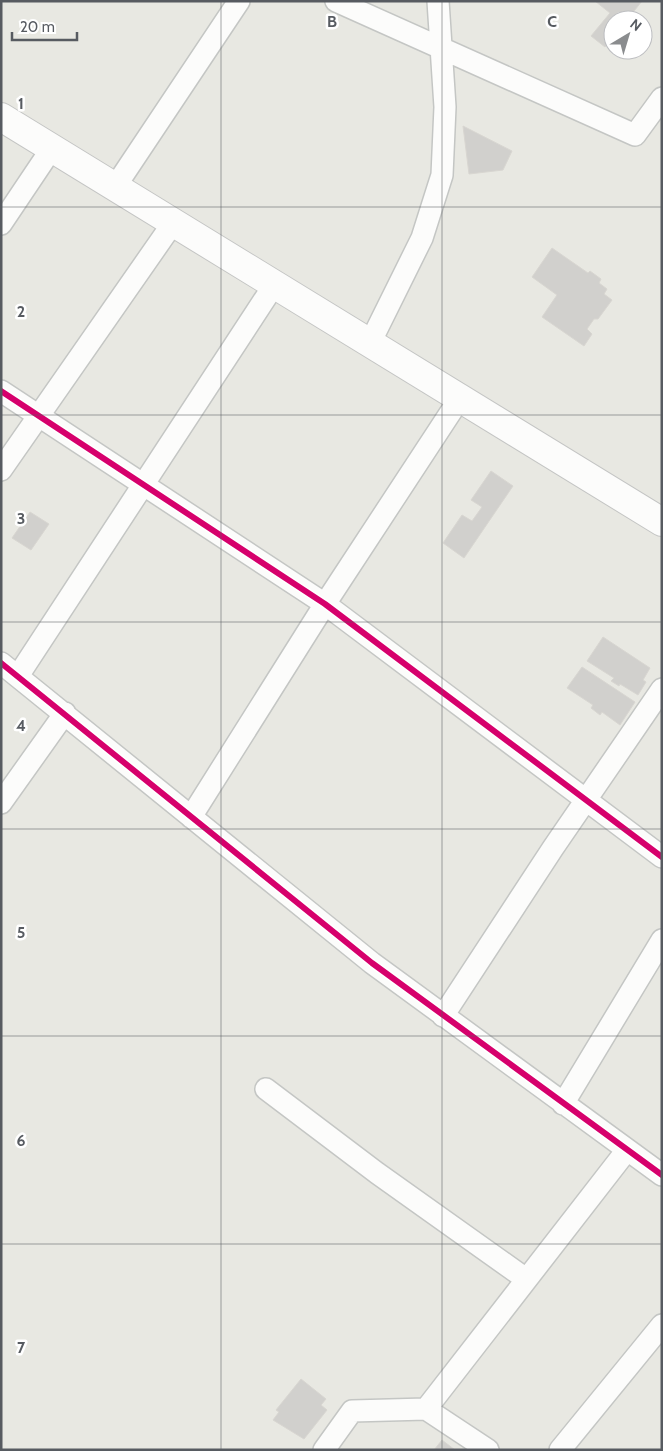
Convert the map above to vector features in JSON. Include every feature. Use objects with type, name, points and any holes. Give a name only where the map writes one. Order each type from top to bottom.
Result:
[{"type":"street","points":[[115,187],[239,1]]},
{"type":"street","points":[[336,1],[635,135],[662,98]]},
{"type":"street","points":[[370,343],[422,238],[442,175],[445,107],[438,1]]},
{"type":"street","points":[[1,117],[274,285],[660,518]]},
{"type":"street","points":[[1,224],[52,148]]},
{"type":"street","points":[[1,470],[174,223]]},
{"type":"street","points":[[18,676],[274,285]]},
{"type":"street","points":[[1,391],[325,604],[662,857]]},
{"type":"street","points":[[190,818],[325,604],[460,398]]},
{"type":"street","points":[[1,663],[65,713],[190,818],[444,1016],[662,1175]]},
{"type":"street","points":[[444,1016],[662,688]]},
{"type":"street","points":[[1,804],[65,713]]},
{"type":"street","points":[[563,1104],[662,940]]},
{"type":"street","points":[[266,1090],[377,1173],[526,1280]]},
{"type":"street","points":[[426,1409],[627,1150]]},
{"type":"street","points":[[560,1450],[662,1325]]},
{"type":"street","points":[[324,1450],[352,1411],[426,1409],[488,1450]]},
{"type":"building","points":[[595,1],[642,1],[635,10],[606,10]]},
{"type":"building","points":[[603,21],[603,45],[591,36]]},
{"type":"building","points":[[463,126],[512,151],[503,170],[469,174]]},
{"type":"building","points":[[552,248],[588,273],[590,271],[601,279],[599,283],[607,289],[604,294],[612,300],[598,319],[594,319],[587,329],[592,334],[584,346],[542,317],[557,295],[532,277]]},
{"type":"building","points":[[491,471],[513,486],[464,558],[443,543],[462,515],[472,521],[482,507],[471,500]]},
{"type":"building","points":[[30,512],[49,524],[31,550],[12,538]]},
{"type":"building","points":[[603,637],[650,668],[643,680],[646,682],[638,695],[611,681],[614,678],[587,661]]},
{"type":"building","points":[[582,667],[635,702],[620,725],[602,712],[600,715],[591,708],[593,705],[567,688]]},
{"type":"building","points":[[301,1379],[326,1399],[321,1405],[327,1410],[304,1439],[273,1420],[279,1412],[276,1410]]},
{"type":"building","points":[[442,1440],[455,1450],[434,1450]]},
{"type":"cycle path","points":[[1,391],[325,604],[662,857]]},
{"type":"cycle path","points":[[1,663],[372,963],[662,1175]]}]
